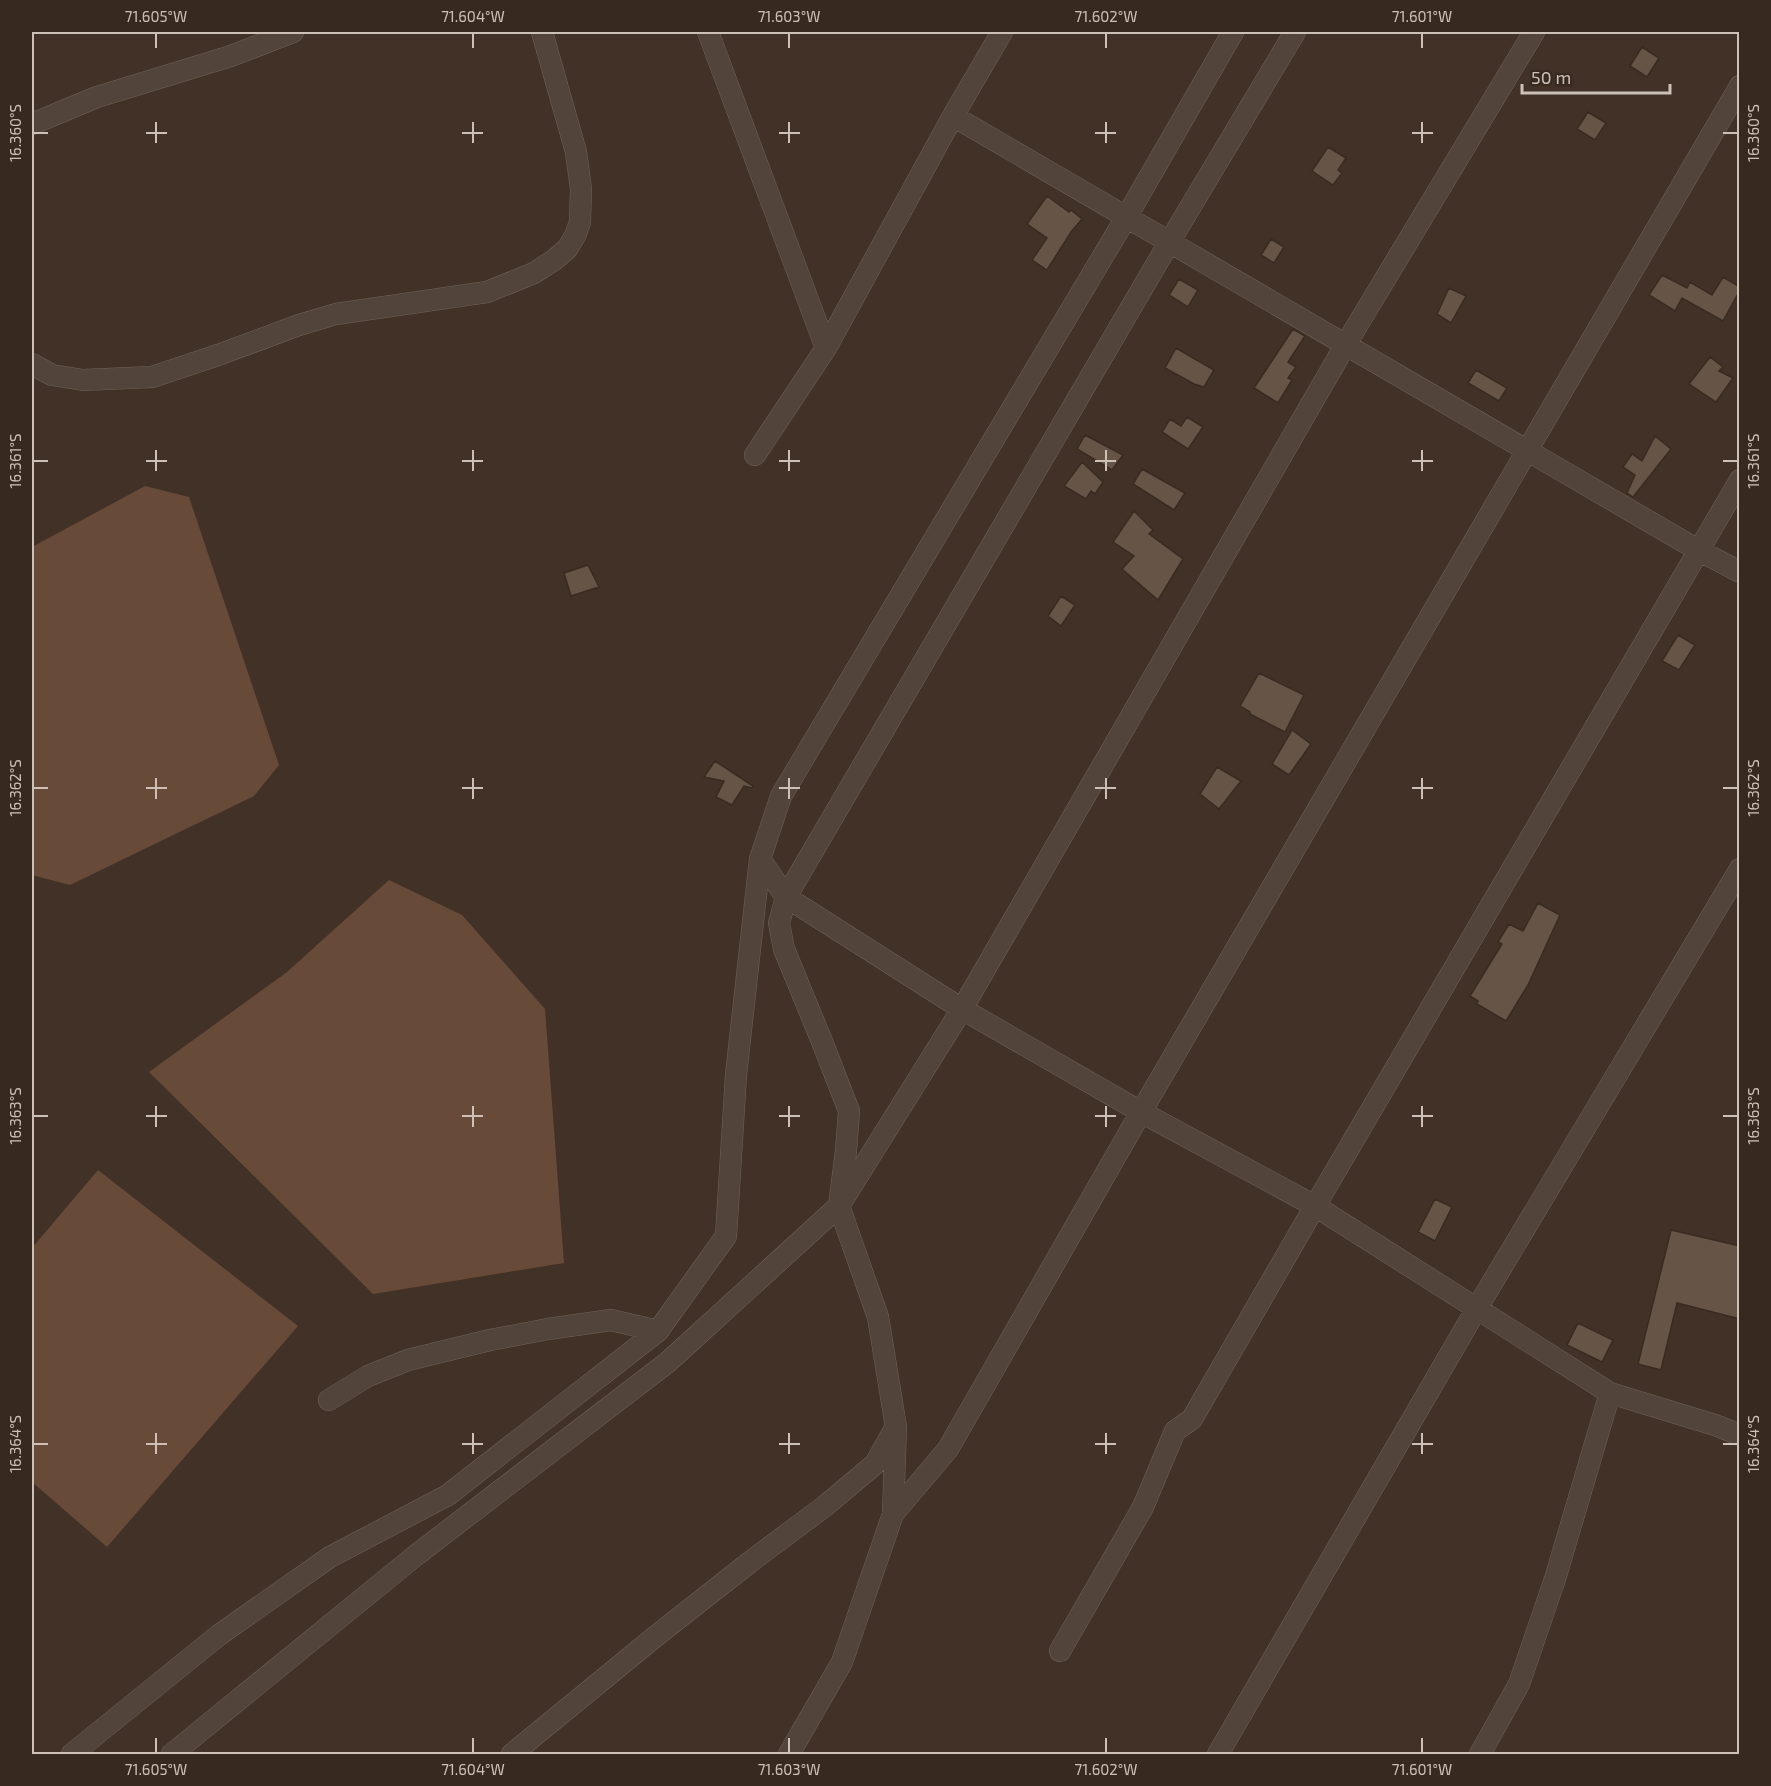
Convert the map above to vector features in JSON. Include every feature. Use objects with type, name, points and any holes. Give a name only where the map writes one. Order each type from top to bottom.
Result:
[{"type":"street","points":[[32,124],[97,97],[231,56],[293,32]]},
{"type":"street","points":[[32,364],[52,375],[83,380],[152,377],[218,356],[298,325],[336,315],[488,292],[534,273],[554,260],[567,249],[575,236],[580,222],[581,189],[576,152],[542,32]]},
{"type":"street","points":[[708,32],[826,348]]},
{"type":"street","points":[[755,455],[826,348],[953,116],[1002,32]]},
{"type":"street","points":[[72,1755],[219,1635],[330,1557],[448,1495],[658,1330],[726,1236],[736,1075],[760,859],[781,796],[1127,216],[1233,32]]},
{"type":"street","points":[[789,1755],[842,1662],[893,1514],[896,1427],[878,1317],[839,1206],[849,1111],[784,949],[780,923],[786,897],[1295,32]]},
{"type":"street","points":[[172,1755],[415,1556],[668,1362],[839,1206],[962,1009],[1346,344],[1534,32]]},
{"type":"street","points":[[893,1514],[948,1449],[1141,1112],[1740,86]]},
{"type":"street","points":[[953,116],[1527,451],[1740,572]]},
{"type":"street","points":[[1060,1651],[1143,1507],[1175,1431],[1192,1419],[1740,480]]},
{"type":"street","points":[[760,859],[786,897],[962,1009],[1141,1112],[1315,1206],[1610,1394],[1716,1425],[1740,1436]]},
{"type":"street","points":[[1218,1755],[1477,1308],[1739,872]]},
{"type":"street","points":[[329,1400],[368,1376],[408,1360],[490,1340],[611,1320],[658,1330]]},
{"type":"street","points":[[1480,1755],[1519,1683],[1555,1579],[1610,1394]]},
{"type":"street","points":[[512,1755],[656,1636],[825,1506],[875,1464],[896,1427]]},
{"type":"shaded area","points":[[145,486],[189,497],[279,765],[254,796],[70,885],[32,875],[32,547]]},
{"type":"shaded area","points":[[389,880],[462,915],[545,1009],[564,1263],[373,1294],[149,1072],[287,972]]},
{"type":"shaded area","points":[[98,1170],[298,1326],[107,1547],[32,1482],[32,1248]]},
{"type":"building","points":[[1642,47],[1659,58],[1647,77],[1630,66]]},
{"type":"building","points":[[1588,112],[1606,123],[1595,140],[1577,129]]},
{"type":"building","points":[[1328,147],[1346,158],[1338,170],[1342,173],[1333,185],[1312,171]]},
{"type":"building","points":[[1047,196],[1082,219],[1047,270],[1032,260],[1047,238],[1027,224]]},
{"type":"building","points":[[1271,239],[1284,247],[1274,263],[1261,255]]},
{"type":"building","points":[[1662,275],[1687,288],[1690,282],[1712,295],[1723,277],[1740,287],[1740,290],[1723,321],[1682,298],[1675,311],[1649,295]]},
{"type":"building","points":[[1179,279],[1198,290],[1188,307],[1169,295]]},
{"type":"building","points":[[1449,288],[1466,296],[1451,323],[1437,314]]},
{"type":"building","points":[[1293,329],[1305,336],[1288,362],[1296,367],[1288,378],[1292,380],[1278,403],[1254,388]]},
{"type":"building","points":[[1176,348],[1214,370],[1204,387],[1165,368]]},
{"type":"building","points":[[1710,357],[1723,367],[1719,371],[1733,378],[1716,402],[1689,384]]},
{"type":"building","points":[[1476,370],[1507,388],[1499,401],[1468,383]]},
{"type":"building","points":[[1187,417],[1203,427],[1188,449],[1162,432],[1170,419],[1181,426]]},
{"type":"building","points":[[1085,435],[1123,455],[1112,470],[1077,449]]},
{"type":"building","points":[[1655,436],[1671,449],[1633,497],[1627,493],[1635,475],[1623,467],[1632,454],[1642,461]]},
{"type":"building","points":[[1082,462],[1103,482],[1095,494],[1091,491],[1086,499],[1064,486]]},
{"type":"building","points":[[1142,469],[1185,493],[1174,510],[1133,484]]},
{"type":"building","points":[[1134,511],[1153,530],[1149,534],[1183,559],[1158,600],[1122,569],[1134,556],[1113,542]]},
{"type":"building","points":[[588,565],[599,587],[571,596],[564,573]]},
{"type":"building","points":[[1061,596],[1075,605],[1061,626],[1048,616]]},
{"type":"building","points":[[1678,635],[1695,645],[1679,670],[1662,661]]},
{"type":"building","points":[[1259,673],[1304,695],[1285,732],[1250,714],[1240,706]]},
{"type":"building","points":[[1292,730],[1311,744],[1289,775],[1272,764]]},
{"type":"building","points":[[715,761],[753,786],[752,788],[744,786],[732,805],[716,797],[724,781],[704,777]]},
{"type":"building","points":[[1217,767],[1241,781],[1219,809],[1200,794]]},
{"type":"building","points":[[1538,903],[1560,915],[1528,985],[1506,1021],[1477,1004],[1478,1001],[1470,996],[1502,944],[1498,942],[1509,924],[1523,931]]},
{"type":"building","points":[[1435,1199],[1452,1207],[1435,1241],[1418,1232]]},
{"type":"building","points":[[1671,1230],[1740,1246],[1740,1319],[1677,1303],[1661,1370],[1638,1364]]},
{"type":"building","points":[[1578,1323],[1613,1340],[1602,1362],[1567,1345]]}]
